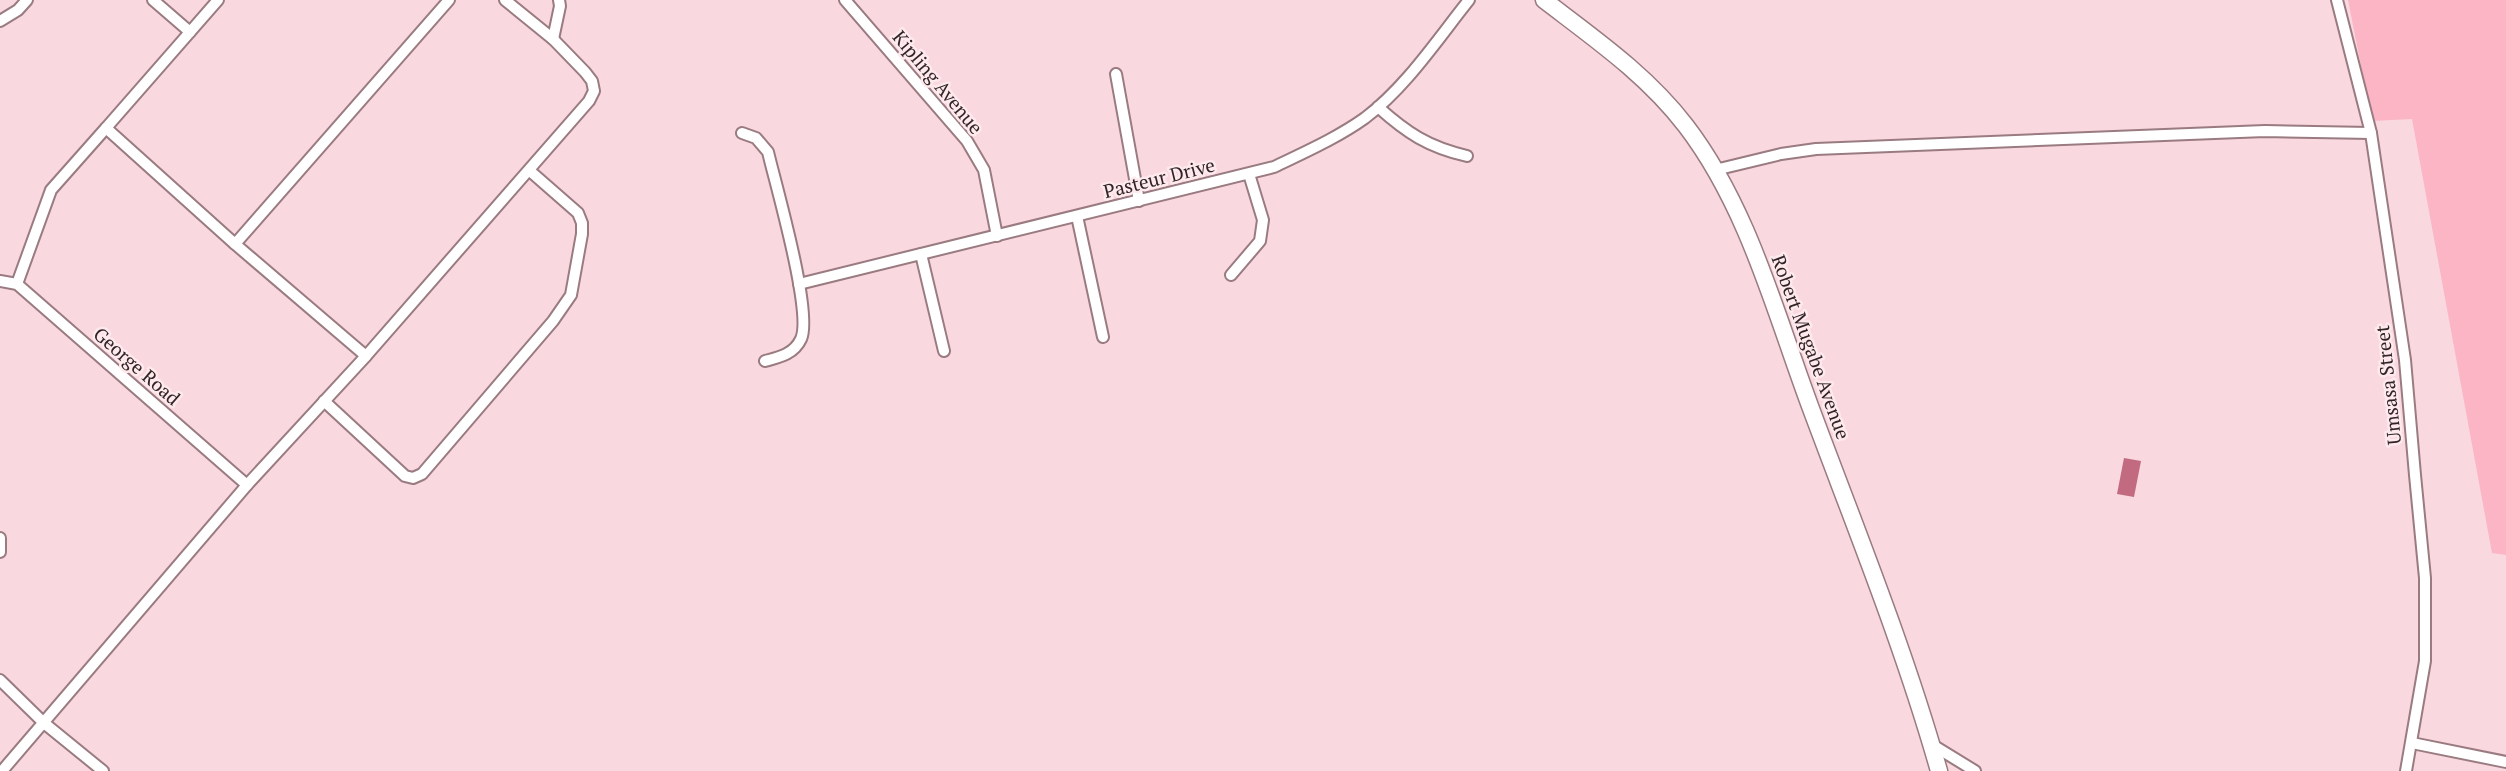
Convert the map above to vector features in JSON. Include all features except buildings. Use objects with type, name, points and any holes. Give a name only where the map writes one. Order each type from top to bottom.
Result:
[{"type":"highway","name":"Robert Mugabe Avenue","points":[[1544,0],[1621,58],[1654,88],[1687,128],[1715,170],[1732,203],[1760,267],[1876,582],[1939,771]]},
{"type":"street","points":[[0,21],[27,0]]},
{"type":"street","points":[[153,0],[190,32]]},
{"type":"street","points":[[0,281],[17,284],[51,190],[218,0]]},
{"type":"street","points":[[235,244],[449,0]]},
{"type":"street","points":[[2,771],[247,485],[366,356],[589,101],[594,91],[592,80],[553,39],[505,0]]},
{"type":"street","points":[[553,39],[559,0]]},
{"type":"street","name":"Kipling Avenue","points":[[845,0],[967,141],[984,170],[997,236]]},
{"type":"street","name":"Pasteur Drive","points":[[799,284],[1274,167],[1326,143],[1378,107],[1399,87],[1469,0]]},
{"type":"street","name":"Umsasa Street","points":[[2337,0],[2371,133],[2405,360],[2425,578],[2425,661],[2406,771]]},
{"type":"street","points":[[1116,74],[1139,201]]},
{"type":"street","points":[[1378,107],[1404,131],[1443,151],[1467,156]]},
{"type":"street","points":[[106,128],[235,244],[366,356]]},
{"type":"street","points":[[1715,170],[1781,154],[1816,149],[2265,131],[2371,133]]},
{"type":"street","points":[[741,133],[756,138],[768,152],[799,284],[804,318],[801,339],[790,353],[765,361]]},
{"type":"street","points":[[324,401],[405,476],[413,478],[422,474],[553,321],[571,295],[582,223],[578,213],[530,171]]},
{"type":"street","points":[[1231,275],[1260,241],[1263,220],[1249,174]]},
{"type":"street","points":[[1077,216],[1103,337]]},
{"type":"street","points":[[921,254],[944,351]]},
{"type":"street","name":"George Road","points":[[17,284],[247,485]]},
{"type":"street","points":[[0,538],[0,552]]},
{"type":"street","points":[[0,680],[44,723],[103,771]]},
{"type":"street","points":[[2412,743],[2506,762]]},
{"type":"street","points":[[1931,744],[1975,771]]},
{"type":"shaded area","points":[[2348,0],[2506,0],[2506,555],[2492,553],[2412,119],[2372,121]]},
{"type":"shaded area","points":[[2124,458],[2141,461],[2134,497],[2117,494]]}]
